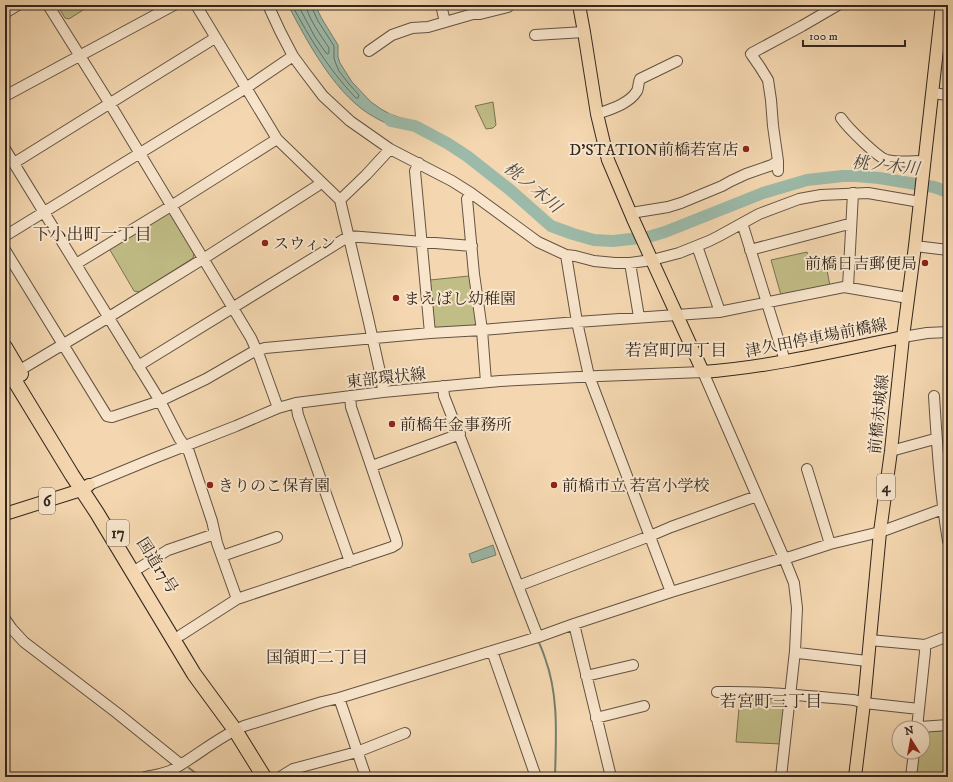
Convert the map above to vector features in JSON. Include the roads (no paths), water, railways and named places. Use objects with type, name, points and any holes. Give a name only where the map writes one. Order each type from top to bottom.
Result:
[{"type":"highway","name":"国道17号","points":[[5,347],[10,373],[139,568],[201,668],[232,725],[264,777]]},
{"type":"highway","name":"国道17号","points":[[85,488],[97,513],[194,674],[232,725]]},
{"type":"main road","points":[[579,5],[596,114],[608,160],[702,372]]},
{"type":"main road","name":"4","points":[[920,200],[942,5]]},
{"type":"main road","name":"前橋赤城線","points":[[855,777],[864,703],[880,532],[891,451],[920,200]]},
{"type":"main road","name":"津久田停車場前橋線","points":[[702,372],[728,370],[785,361],[903,337]]},
{"type":"main road","name":"6","points":[[5,514],[85,488]]},
{"type":"street","points":[[5,13],[18,5]]},
{"type":"street","points":[[48,5],[110,104],[251,338],[257,350],[278,408]]},
{"type":"street","points":[[5,96],[174,5]]},
{"type":"street","points":[[196,5],[277,139],[340,200],[373,338],[383,392]]},
{"type":"street","points":[[268,5],[293,56],[319,91],[350,121],[390,149],[419,163],[471,193],[538,242],[566,255],[594,261],[630,264],[650,255],[679,253],[719,236],[759,214],[799,199],[821,195],[868,193],[920,200]]},
{"type":"street","points":[[441,5],[445,22]]},
{"type":"street","points":[[632,216],[681,203],[746,174],[772,165],[778,166],[768,80],[751,54],[838,5]]},
{"type":"street","points":[[369,51],[392,35],[412,28],[424,28],[473,14],[480,14],[508,7]]},
{"type":"street","points":[[535,35],[584,32]]},
{"type":"street","points":[[14,163],[215,38]]},
{"type":"street","points":[[5,236],[246,88],[293,56]]},
{"type":"street","points":[[596,114],[621,105],[638,90],[638,80],[677,61]]},
{"type":"street","points":[[932,93],[948,95]]},
{"type":"street","points":[[841,118],[859,137],[883,158],[898,162],[924,165]]},
{"type":"street","points":[[76,264],[277,139]]},
{"type":"street","points":[[5,149],[109,317],[160,401],[179,438],[189,452],[237,599]]},
{"type":"street","points":[[340,200],[390,149]]},
{"type":"street","points":[[419,163],[416,171],[430,333]]},
{"type":"street","points":[[10,373],[63,345],[109,317],[203,259],[321,182]]},
{"type":"street","points":[[471,193],[467,199],[475,281],[482,330],[486,382]]},
{"type":"street","points":[[848,287],[853,194]]},
{"type":"street","points":[[741,224],[744,229],[785,361]]},
{"type":"street","points":[[750,250],[845,225],[851,226]]},
{"type":"street","points":[[138,366],[349,236],[472,246]]},
{"type":"street","points":[[697,246],[720,312]]},
{"type":"street","points":[[915,246],[948,250]]},
{"type":"street","points":[[5,250],[107,416],[112,417],[160,401],[206,379],[257,350],[265,348],[430,333],[720,312],[839,287],[848,287],[908,298]]},
{"type":"street","points":[[566,255],[577,322],[589,376],[671,592]]},
{"type":"street","points":[[630,264],[639,317]]},
{"type":"street","points":[[903,337],[928,333],[948,332]]},
{"type":"street","points":[[702,372],[784,558],[795,589],[795,651],[781,777]]},
{"type":"street","name":"東部環状線","points":[[85,488],[278,408],[296,403],[383,392],[486,382],[589,376],[702,372]]},
{"type":"street","points":[[442,386],[444,396],[538,637]]},
{"type":"street","points":[[181,635],[237,599],[349,562],[397,544],[351,406],[350,396]]},
{"type":"street","points":[[934,396],[937,440],[946,508],[948,541]]},
{"type":"street","points":[[296,403],[298,415],[349,562]]},
{"type":"street","points":[[372,466],[460,434]]},
{"type":"street","points":[[891,451],[931,440],[937,440]]},
{"type":"street","points":[[807,470],[830,544]]},
{"type":"street","points":[[518,586],[671,527],[757,496]]},
{"type":"street","points":[[145,777],[172,774],[180,764],[222,737],[232,725],[339,698],[389,683],[538,637],[671,592],[830,544],[880,532],[946,508]]},
{"type":"street","points":[[139,568],[168,550],[215,534]]},
{"type":"street","points":[[222,556],[277,537]]},
{"type":"street","points":[[5,619],[24,642],[118,713],[180,764]]},
{"type":"street","points":[[574,624],[611,777]]},
{"type":"street","points":[[869,640],[925,645],[948,636]]},
{"type":"street","points":[[918,720],[926,652],[925,645]]},
{"type":"street","points":[[492,651],[536,777]]},
{"type":"street","points":[[795,651],[798,653],[867,661]]},
{"type":"street","points":[[586,676],[633,665]]},
{"type":"street","points":[[717,692],[790,695],[854,700],[864,703],[919,709]]},
{"type":"street","points":[[339,698],[366,777]]},
{"type":"street","points":[[596,718],[644,706]]},
{"type":"street","points":[[931,726],[948,726]]},
{"type":"street","points":[[280,777],[293,769],[358,752],[405,733]]},
{"type":"street","points":[[911,777],[913,760]]},
{"type":"water","points":[[288,5],[315,5],[338,45],[338,57],[340,63],[352,82],[371,102],[381,109],[417,124],[386,123],[362,109],[336,83],[325,68],[314,52]]},
{"type":"water","points":[[493,545],[496,555],[472,563],[469,554]]},
{"type":"waterway","name":"桃ノ木川","points":[[389,119],[391,121],[415,126],[447,143],[467,156],[509,189],[551,226],[594,240],[613,241],[648,237],[665,232],[763,193],[807,180],[856,176],[879,178],[934,187],[948,192]]},
{"type":"waterway","points":[[538,641],[543,651],[549,672],[555,702],[555,777]]},
{"type":"waterway","points":[[189,768],[201,777]]},
{"type":"place","name":"D'STATION前橋若宮店","points":[[746,149]]},
{"type":"place","name":"スウィン","points":[[265,243]]},
{"type":"place","name":"前橋日吉郵便局","points":[[925,263]]},
{"type":"place","name":"まえばし幼稚園","points":[[396,298]]},
{"type":"place","name":"前橋年金事務所","points":[[392,424]]},
{"type":"place","name":"きりのこ保育園","points":[[210,485]]},
{"type":"place","name":"前橋市立 若宮小学校","points":[[554,485]]},
{"type":"district","name":"下小出町一丁目","points":[[92,234]]},
{"type":"district","name":"若宮町四丁目","points":[[676,350]]},
{"type":"district","name":"国領町二丁目","points":[[317,657]]},
{"type":"district","name":"若宮町三丁目","points":[[771,701]]}]
